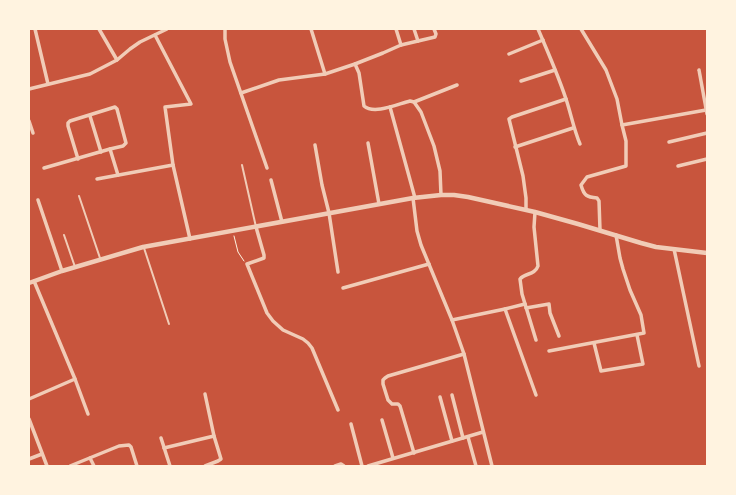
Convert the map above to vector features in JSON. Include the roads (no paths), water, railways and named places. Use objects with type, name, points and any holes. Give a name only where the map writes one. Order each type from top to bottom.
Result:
[{"type":"street","points":[[35,29],[48,84]]},
{"type":"street","points":[[99,29],[117,60]]},
{"type":"street","points":[[29,89],[90,74],[117,60],[130,49],[150,37],[167,29]]},
{"type":"street","points":[[225,29],[225,39],[230,62],[267,168]]},
{"type":"street","points":[[311,29],[326,74]]},
{"type":"street","points":[[396,29],[401,45]]},
{"type":"street","points":[[414,29],[418,41]]},
{"type":"street","points":[[241,93],[279,80],[326,74],[401,45],[435,36],[436,34],[434,29]]},
{"type":"street","points":[[538,29],[566,99],[573,128],[580,144]]},
{"type":"street","points":[[581,29],[606,70],[618,99],[626,140],[626,166],[587,177],[581,185],[582,191],[586,195],[597,198],[599,201],[600,230]]},
{"type":"street","points":[[155,35],[191,104],[165,107],[173,165],[190,239]]},
{"type":"street","points":[[509,54],[543,40]]},
{"type":"street","points":[[355,64],[359,73],[364,106],[370,110],[390,107],[410,101],[414,102],[457,85]]},
{"type":"street","points":[[521,81],[555,70]]},
{"type":"street","points":[[622,125],[707,112],[699,70]]},
{"type":"street","points":[[526,210],[523,176],[509,118],[566,99]]},
{"type":"street","points":[[414,102],[421,112],[434,146],[440,171],[441,195]]},
{"type":"street","points":[[390,107],[414,198],[417,231],[421,245],[452,320],[464,354],[492,466]]},
{"type":"street","points":[[44,168],[78,159],[110,149],[123,146],[126,143],[117,109],[115,108],[70,121],[68,123],[78,159]]},
{"type":"street","points":[[90,116],[101,152]]},
{"type":"street","points":[[29,121],[33,133]]},
{"type":"street","points":[[515,147],[573,128]]},
{"type":"street","points":[[669,142],[707,133]]},
{"type":"street","points":[[368,143],[380,204]]},
{"type":"street","points":[[315,145],[322,185],[329,213],[338,272]]},
{"type":"street","points":[[110,149],[118,175]]},
{"type":"street","points":[[678,166],[707,159]]},
{"type":"street","points":[[97,179],[173,165]]},
{"type":"street","points":[[271,180],[282,222]]},
{"type":"street","points":[[88,414],[75,379],[31,282],[74,267],[143,247],[414,198],[454,195],[535,212],[656,247],[707,253]]},
{"type":"street","points":[[38,200],[62,271]]},
{"type":"street","points":[[535,212],[534,227],[538,266],[535,272],[522,276],[520,280],[522,294],[536,340]]},
{"type":"street","points":[[256,227],[264,258],[247,264],[267,313],[283,330],[303,339],[312,348],[338,410]]},
{"type":"street","points":[[549,351],[644,333],[643,321],[623,269],[616,235]]},
{"type":"street","points":[[674,249],[699,366]]},
{"type":"street","points":[[343,288],[429,264]]},
{"type":"street","points":[[452,320],[505,309],[549,304],[550,313],[559,336]]},
{"type":"street","points":[[505,309],[536,395]]},
{"type":"street","points":[[594,343],[601,371],[643,364],[637,335]]},
{"type":"street","points":[[414,453],[401,408],[398,404],[392,404],[389,402],[383,380],[384,378],[464,354]]},
{"type":"street","points":[[29,399],[75,379]]},
{"type":"street","points":[[204,394],[221,459],[205,466]]},
{"type":"street","points":[[452,395],[463,438]]},
{"type":"street","points":[[440,397],[452,441]]},
{"type":"street","points":[[29,419],[46,466]]},
{"type":"street","points":[[382,420],[393,458]]},
{"type":"street","points":[[351,424],[362,466]]},
{"type":"street","points":[[368,466],[483,432]]},
{"type":"street","points":[[164,448],[214,436]]},
{"type":"street","points":[[468,437],[476,466]]},
{"type":"street","points":[[161,438],[170,466]]},
{"type":"street","points":[[70,466],[119,446],[129,445],[137,466]]},
{"type":"street","points":[[29,460],[42,454]]},
{"type":"street","points":[[90,458],[94,466]]},
{"type":"street","points":[[335,466],[341,464],[344,466]]},
{"type":"lane","points":[[242,165],[256,227]]},
{"type":"lane","points":[[79,196],[101,259]]},
{"type":"lane","points":[[64,235],[74,267]]},
{"type":"lane","points":[[143,247],[169,324]]}]
